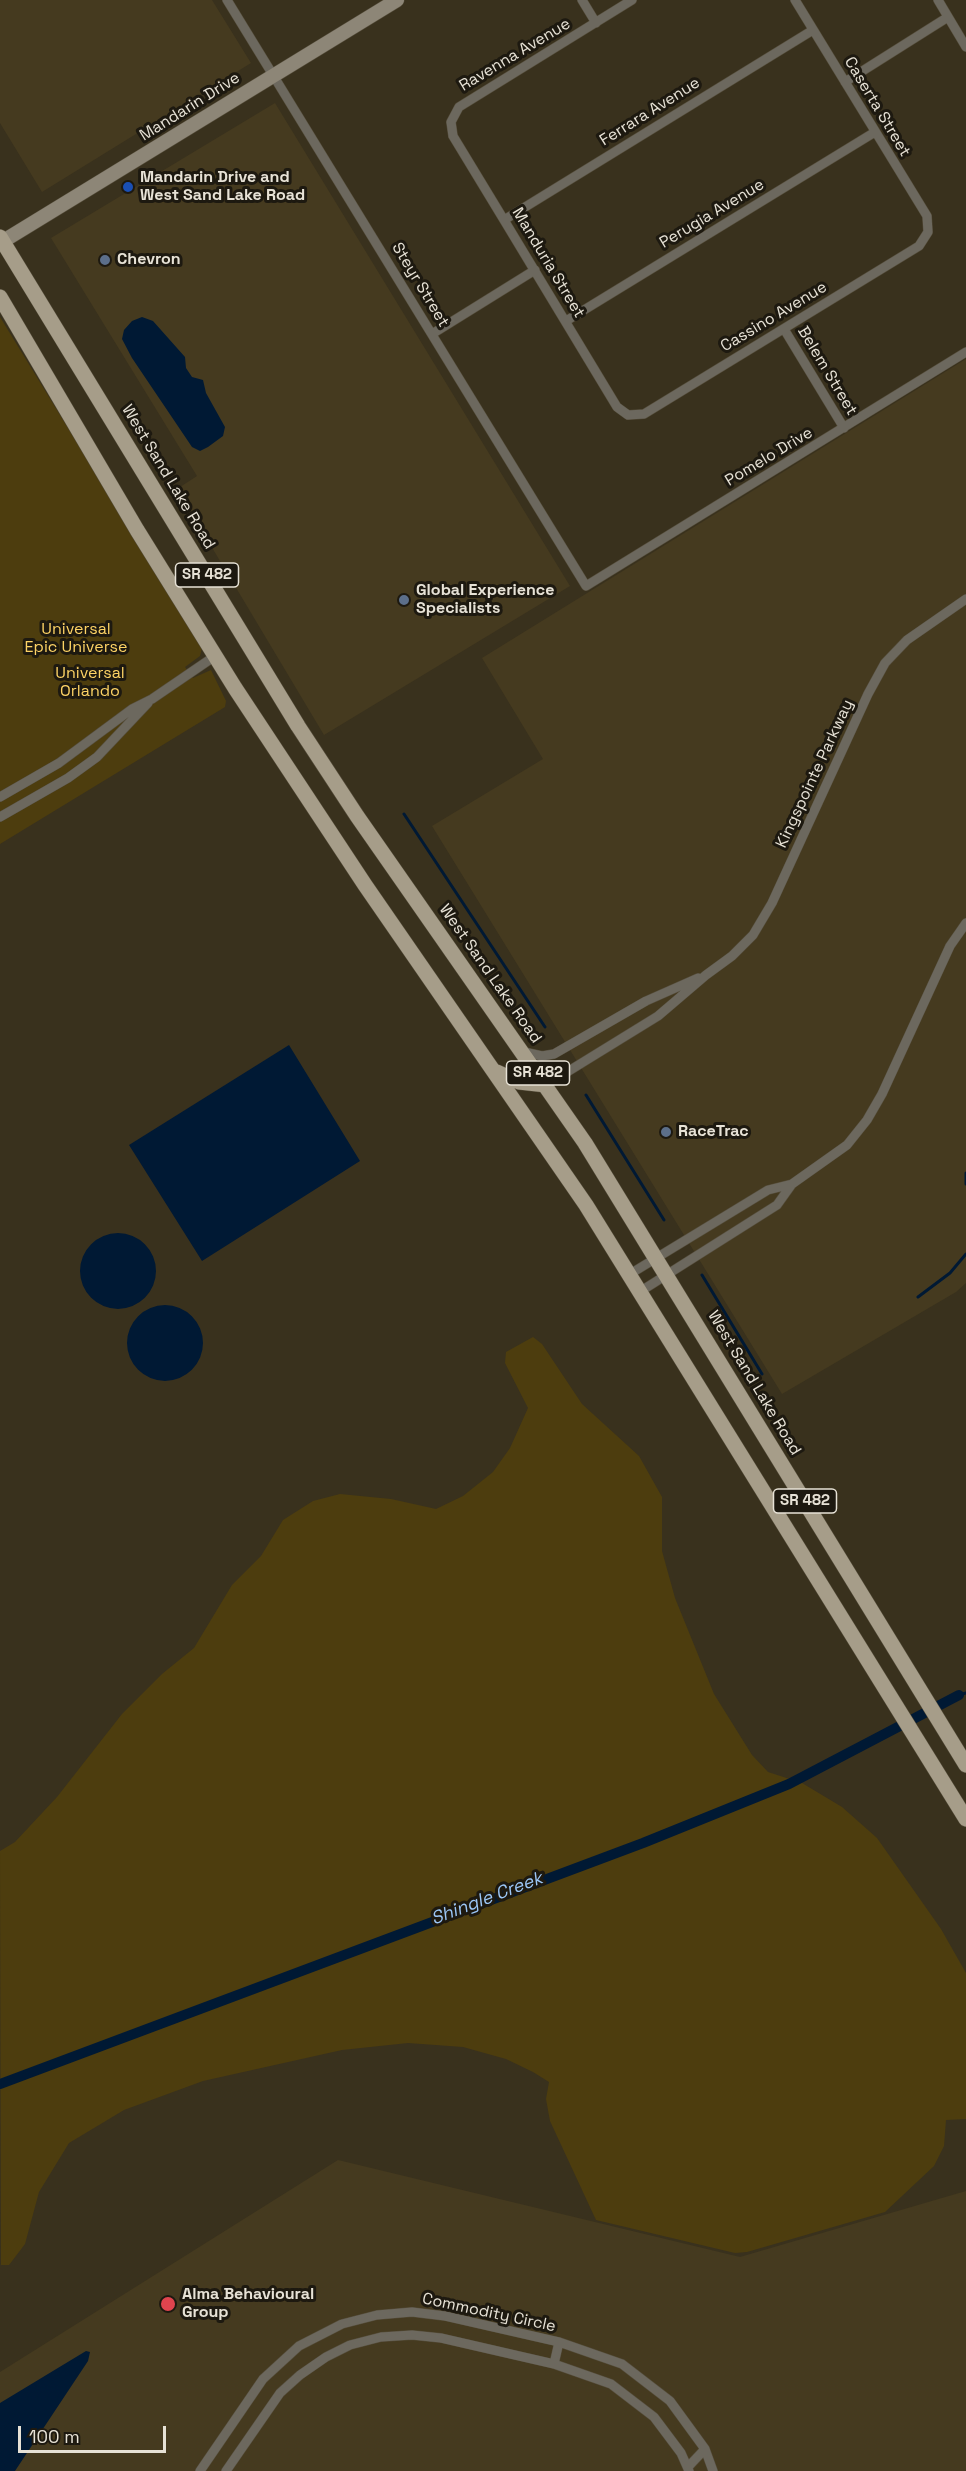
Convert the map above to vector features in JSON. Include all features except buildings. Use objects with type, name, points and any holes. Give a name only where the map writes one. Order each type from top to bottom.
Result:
[{"type":"main road","name":"West Sand Lake Road","points":[[1,240],[298,726],[370,836],[524,1052],[656,1258],[966,1765]]},
{"type":"main road","name":"SR 482","points":[[0,297],[137,530],[215,656],[355,870],[497,1072],[641,1291],[966,1819]]},
{"type":"main road","points":[[497,1072],[519,1082],[546,1085]]},
{"type":"street","name":"Steyr Street","points":[[227,0],[586,586]]},
{"type":"street","name":"Mandarin Drive","points":[[1,240],[397,0]]},
{"type":"street","points":[[582,0],[596,23]]},
{"type":"street","name":"Ravenna Avenue","points":[[450,122],[459,107],[632,0]]},
{"type":"street","name":"Caserta Street","points":[[795,0],[927,216],[928,232]]},
{"type":"street","points":[[938,0],[966,46]]},
{"type":"street","points":[[844,82],[948,17]]},
{"type":"street","name":"Ferrara Avenue","points":[[504,220],[813,30]]},
{"type":"street","name":"Manduria Street","points":[[450,122],[453,136],[617,407],[628,415]]},
{"type":"street","name":"Perugia Avenue","points":[[566,321],[875,132]]},
{"type":"street","name":"Cassino Avenue","points":[[628,415],[644,414],[784,329],[919,246],[928,232]]},
{"type":"street","points":[[432,333],[535,270]]},
{"type":"street","name":"Belem Street","points":[[784,329],[844,428]]},
{"type":"street","name":"Pomelo Drive","points":[[586,586],[966,352]]},
{"type":"street","name":"Kingspointe Parkway","points":[[546,1085],[658,1017],[706,975],[732,956],[753,935],[772,903],[868,694],[885,663],[907,640],[966,599]]},
{"type":"street","points":[[0,798],[59,763],[132,709],[152,699],[215,656]]},
{"type":"street","points":[[0,817],[68,778],[97,757],[152,699]]},
{"type":"street","points":[[641,1291],[777,1205],[792,1184],[848,1145],[867,1120],[950,946],[966,923]]},
{"type":"street","name":"Kingspointe Parkway","points":[[524,1052],[542,1056],[554,1054],[646,1001],[706,975]]},
{"type":"street","points":[[630,1274],[768,1190],[792,1184]]},
{"type":"street","points":[[732,1212],[742,1229]]},
{"type":"street","name":"Commodity Circle","points":[[200,2471],[263,2379],[298,2346],[342,2324],[377,2314],[412,2312],[445,2316],[559,2342],[622,2364],[670,2401],[705,2449],[713,2471]]},
{"type":"street","points":[[226,2471],[280,2394],[326,2357],[350,2345],[381,2337],[412,2335],[441,2338],[554,2364],[611,2384],[635,2400],[669,2435],[689,2469]]},
{"type":"street","points":[[554,2364],[559,2342]]},
{"type":"street","points":[[689,2469],[705,2449]]},
{"type":"street","points":[[689,2469],[710,2461]]},
{"type":"shaded area","points":[[0,0],[212,0],[251,63],[42,192],[0,123]]},
{"type":"shaded area","points":[[275,103],[570,586],[324,735],[177,489],[197,476],[51,238]]},
{"type":"shaded area","points":[[966,359],[966,1283],[956,1292],[782,1394],[432,826],[543,759],[482,658]]},
{"type":"shaded area","points":[[338,2160],[740,2257],[966,2191],[966,2471],[0,2471],[0,2372]]},
{"type":"green space","name":"Universal Orlando","points":[[0,317],[199,642],[202,648],[200,656],[185,667],[193,678],[211,670],[226,701],[225,707],[0,844]]},
{"type":"green space","points":[[533,1337],[542,1344],[582,1404],[639,1456],[662,1497],[662,1551],[675,1598],[714,1694],[752,1755],[768,1772],[802,1783],[842,1807],[877,1838],[941,1929],[966,1973],[966,2119],[946,2120],[944,2146],[934,2166],[885,2212],[747,2252],[735,2253],[596,2220],[550,2121],[546,2099],[549,2082],[533,2072],[506,2059],[463,2047],[408,2043],[342,2050],[203,2081],[124,2110],[69,2143],[39,2192],[25,2244],[9,2265],[1,2265],[0,1851],[15,1842],[57,1797],[122,1714],[162,1674],[194,1648],[232,1585],[261,1556],[283,1520],[313,1501],[340,1494],[391,1499],[436,1509],[463,1496],[493,1472],[510,1448],[528,1408],[505,1363],[506,1352]]},
{"type":"water","points":[[142,317],[153,321],[185,357],[186,368],[192,377],[203,380],[206,393],[225,427],[223,436],[200,451],[192,447],[132,358],[122,339],[124,330],[132,321]]},
{"type":"water","points":[[289,1045],[360,1161],[202,1261],[129,1145]]},
{"type":"water","points":[[118,1233],[132,1236],[145,1244],[153,1257],[156,1271],[153,1285],[145,1298],[132,1306],[118,1309],[104,1306],[91,1298],[83,1285],[80,1271],[83,1257],[91,1244],[104,1236]]},
{"type":"water","points":[[165,1305],[179,1308],[192,1316],[200,1329],[203,1343],[200,1357],[192,1370],[179,1378],[165,1381],[151,1378],[138,1370],[130,1357],[127,1343],[130,1329],[138,1316],[151,1308]]},
{"type":"water","points":[[86,2351],[90,2352],[88,2361],[15,2471],[0,2471],[0,2403]]},
{"type":"waterway","points":[[404,814],[545,1027]]},
{"type":"waterway","points":[[586,1095],[664,1220]]},
{"type":"waterway","points":[[966,1173],[966,1184]]},
{"type":"waterway","points":[[918,1297],[950,1273],[966,1254]]},
{"type":"waterway","points":[[702,1275],[762,1374]]},
{"type":"waterway","name":"Shingle Creek","points":[[959,1695],[966,1693]]},
{"type":"waterway","name":"Shingle Creek","points":[[0,2084],[643,1843],[789,1784],[959,1695]]},
{"type":"place","name":"Mandarin Drive and West Sand Lake Road","points":[[128,187]]},
{"type":"place","name":"Chevron","points":[[105,260]]},
{"type":"place","name":"Global Experience Specialists","points":[[404,600]]},
{"type":"place","name":"RaceTrac","points":[[666,1132]]},
{"type":"place","name":"Alma Behavioural Group","points":[[168,2304]]},
{"type":"park label","name":"Universal Epic Universe","points":[[76,639]]}]
